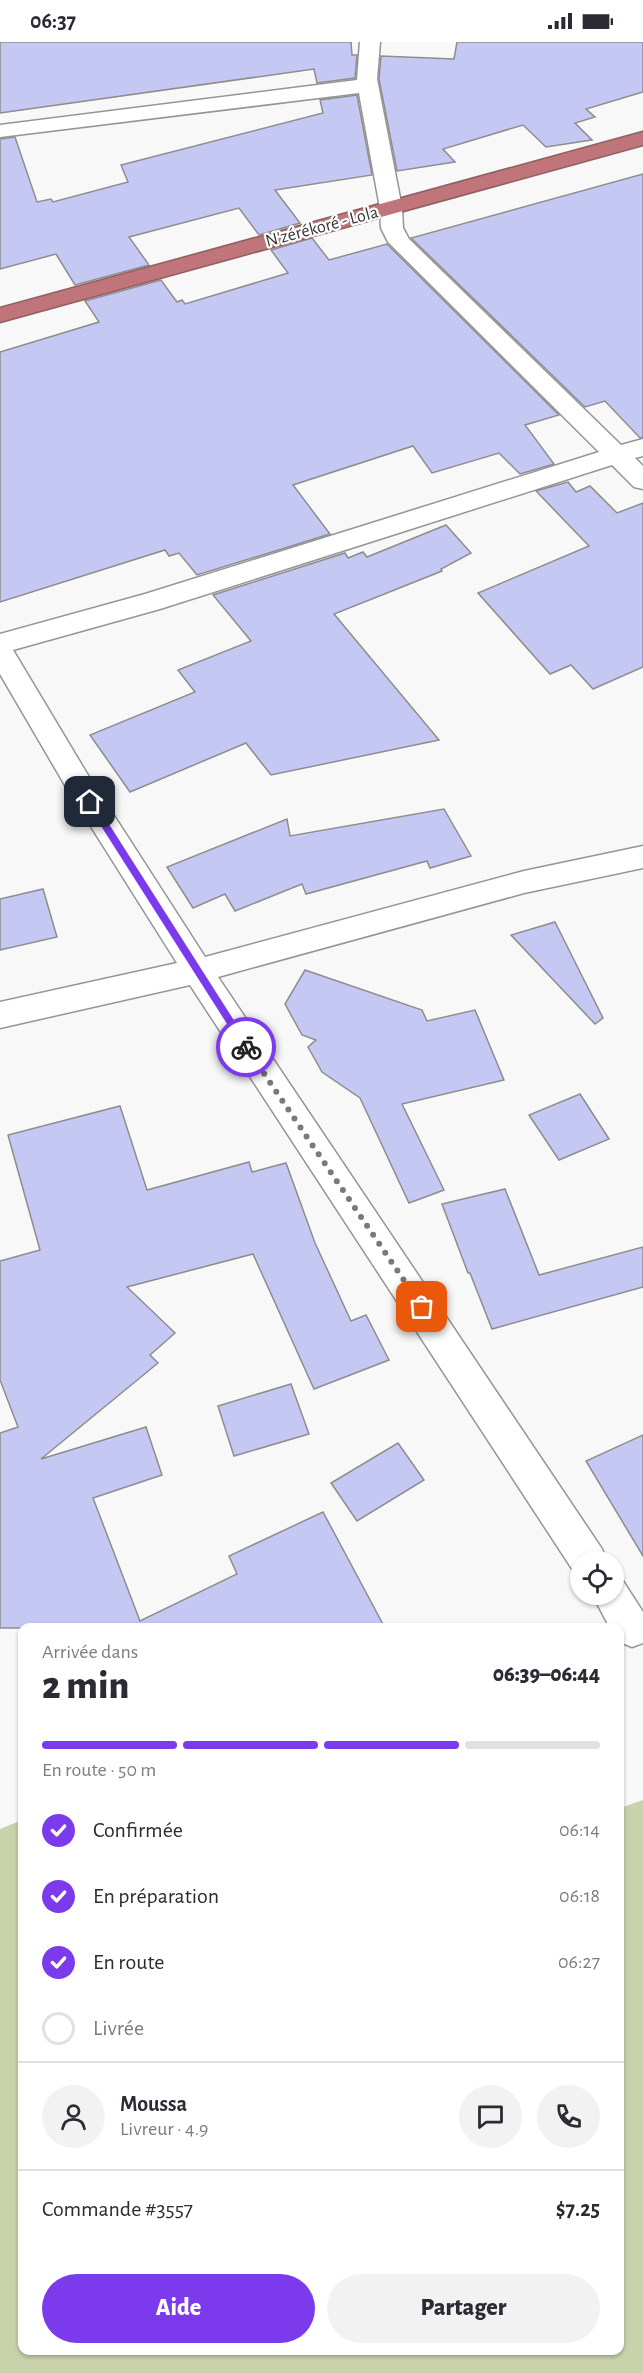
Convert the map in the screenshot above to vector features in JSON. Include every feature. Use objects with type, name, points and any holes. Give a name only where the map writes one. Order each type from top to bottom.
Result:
[{"type":"highway","name":"N'zérékoré - Lola","points":[[0,315],[643,138]]},
{"type":"street","points":[[370,42],[367,79],[391,208],[392,228],[399,242],[643,481]]},
{"type":"street","points":[[0,131],[369,85]]},
{"type":"street","points":[[0,644],[151,602],[643,447]]},
{"type":"street","points":[[0,650],[42,726],[275,1092],[475,1385],[582,1551]]},
{"type":"street","points":[[0,1015],[197,971],[524,882],[643,856]]},
{"type":"street","points":[[617,1605],[632,1629]]},
{"type":"green space","points":[[643,1800],[643,2373],[0,2373],[0,1829],[18,1822],[18,2355],[624,2355],[624,1807]]},
{"type":"building","points":[[0,42],[351,42],[352,55],[357,55],[355,78],[317,83],[314,69],[0,113]]},
{"type":"building","points":[[457,42],[643,42],[643,92],[586,109],[595,117],[575,123],[592,140],[546,147],[523,125],[443,149],[455,162],[397,171],[379,79],[381,56],[454,59]]},
{"type":"building","points":[[357,95],[372,175],[275,190],[300,223],[259,235],[239,208],[129,237],[149,265],[75,285],[56,254],[0,269],[0,139],[15,137],[37,202],[51,199],[53,202],[128,182],[121,165],[323,113],[320,100]]},
{"type":"building","points":[[643,174],[643,437],[640,438],[605,401],[585,407],[411,238]]},
{"type":"building","points":[[312,238],[329,260],[387,244],[559,415],[525,425],[554,464],[520,474],[499,453],[432,473],[413,446],[293,485],[330,534],[197,575],[179,553],[169,556],[165,550],[0,602],[0,352],[99,322],[85,301],[161,280],[177,302],[182,300],[185,304],[288,273],[271,250]]},
{"type":"building","points":[[568,482],[576,492],[590,486],[617,513],[643,503],[643,667],[593,689],[571,665],[550,674],[478,593],[589,546],[536,491]]},
{"type":"building","points":[[446,525],[471,553],[441,569],[442,571],[334,614],[439,740],[271,775],[246,743],[130,792],[90,735],[195,692],[178,670],[251,641],[213,595],[345,553],[348,558],[363,552],[367,557]]},
{"type":"building","points":[[444,809],[471,856],[430,868],[427,861],[306,894],[302,884],[235,911],[225,894],[193,908],[167,867],[287,819],[290,836]]},
{"type":"building","points":[[43,889],[57,937],[0,950],[0,899]]},
{"type":"building","points":[[555,922],[603,1018],[595,1024],[511,935]]},
{"type":"building","points":[[305,970],[422,1010],[427,1021],[475,1010],[504,1080],[402,1104],[444,1190],[409,1203],[360,1098],[322,1072],[308,1047],[316,1040],[302,1035],[285,1004]]},
{"type":"building","points":[[580,1094],[609,1139],[559,1160],[529,1115]]},
{"type":"building","points":[[120,1106],[147,1190],[249,1162],[252,1172],[286,1163],[315,1243],[351,1321],[366,1315],[389,1360],[314,1389],[253,1254],[127,1287],[175,1333],[150,1355],[158,1363],[41,1459],[146,1427],[162,1475],[93,1498],[140,1621],[237,1574],[229,1556],[323,1512],[382,1623],[18,1623],[18,1628],[0,1628],[0,1433],[18,1427],[0,1380],[0,1261],[40,1250],[8,1135]]},
{"type":"building","points":[[505,1189],[539,1275],[643,1247],[643,1287],[492,1329],[442,1204]]},
{"type":"building","points":[[291,1384],[309,1434],[234,1456],[218,1406]]},
{"type":"building","points":[[643,1435],[643,1556],[586,1461]]},
{"type":"building","points":[[398,1443],[424,1480],[357,1521],[331,1483]]},
{"type":"way so far","points":[[246,1047],[422,1307]]},
{"type":"route","points":[[90,802],[246,1047]]}]
